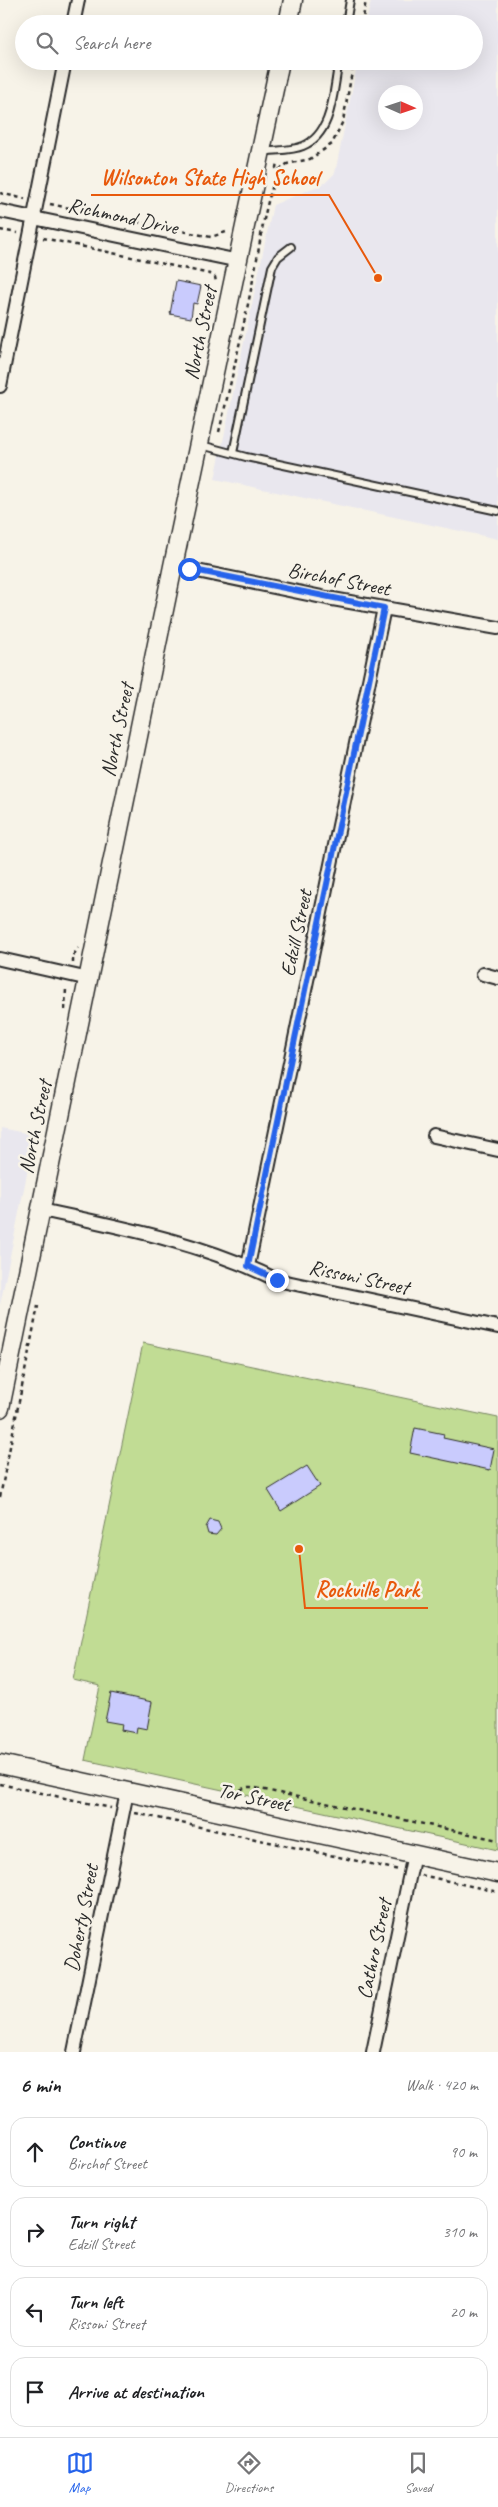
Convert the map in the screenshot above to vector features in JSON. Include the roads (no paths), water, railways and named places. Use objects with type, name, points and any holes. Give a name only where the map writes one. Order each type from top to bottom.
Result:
[{"type":"street","points":[[75,15],[78,0]]},
{"type":"street","points":[[290,15],[293,0]]},
{"type":"street","points":[[1,379],[64,70]]},
{"type":"street","name":"North Street","points":[[0,1408],[278,70]]},
{"type":"street","name":"Richmond Drive","points":[[0,211],[239,261]]},
{"type":"street","name":"Birchof Street","points":[[174,566],[384,608],[498,628]]},
{"type":"street","name":"Edzill Street","points":[[248,1266],[384,608]]},
{"type":"street","points":[[0,959],[89,979]]},
{"type":"street","points":[[483,974],[498,978]]},
{"type":"street","points":[[434,1136],[498,1150]]},
{"type":"street","name":"Rissoni Street","points":[[41,1210],[155,1235],[248,1266],[277,1280],[498,1327]]},
{"type":"street","name":"Tor Street","points":[[0,1764],[498,1873]]},
{"type":"street","name":"Doherty Street","points":[[74,2052],[127,1792]]},
{"type":"street","name":"Cathro Street","points":[[373,2052],[414,1854]]},
{"type":"lane","points":[[348,15],[350,0]]},
{"type":"lane","points":[[261,152],[303,147],[320,135],[327,120],[336,70]]},
{"type":"lane","points":[[233,454],[272,267],[278,257],[291,246]]},
{"type":"lane","points":[[199,444],[233,454],[498,511]]},
{"type":"place","name":"Wilsonton State High School","points":[[378,278]]},
{"type":"place","name":"Rockville Park","points":[[299,1549]]}]
